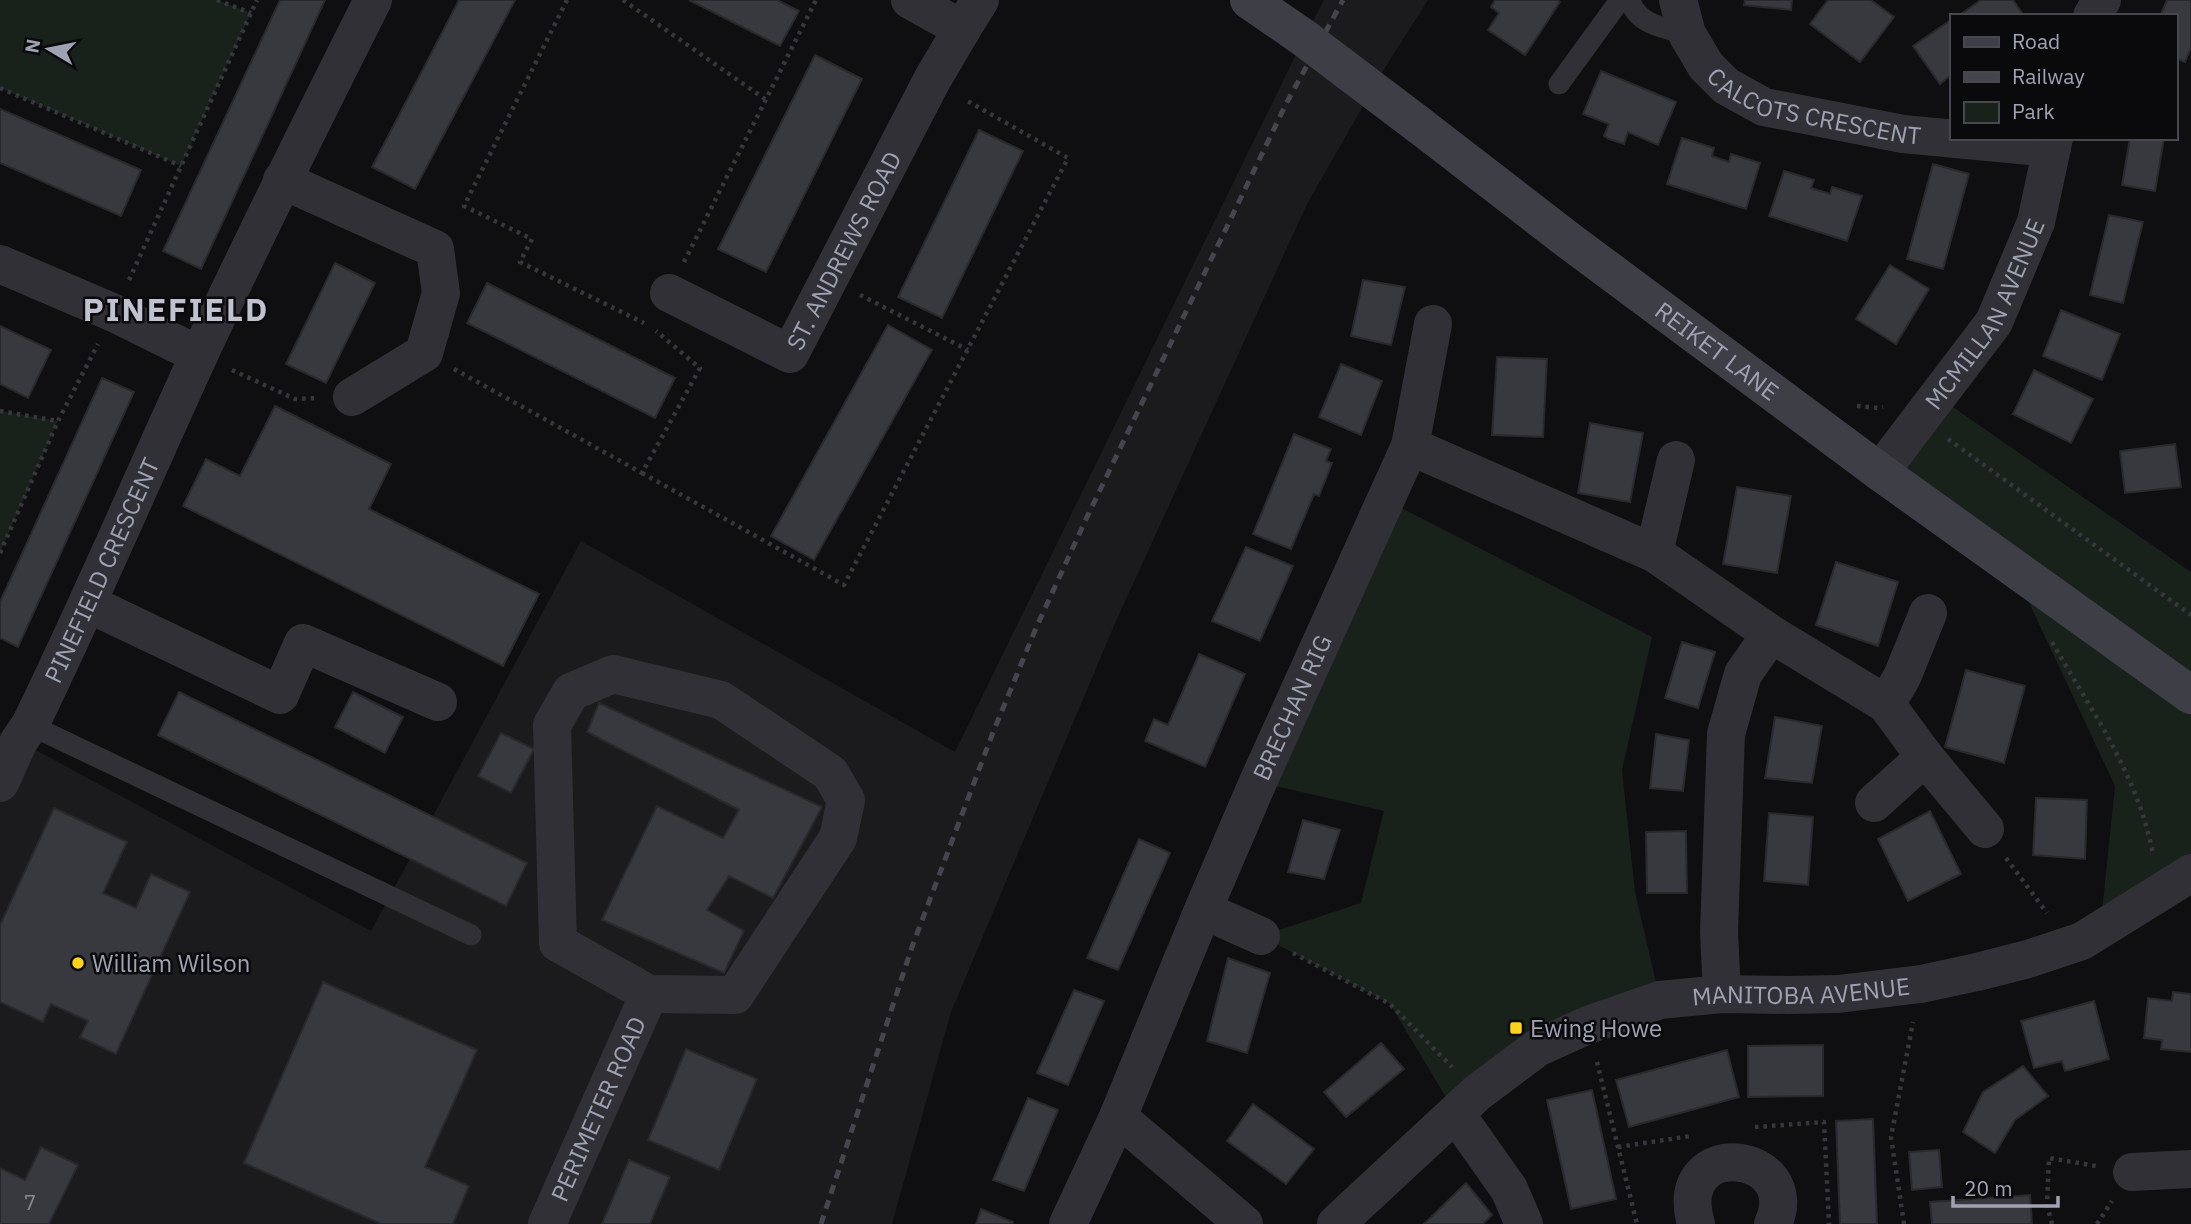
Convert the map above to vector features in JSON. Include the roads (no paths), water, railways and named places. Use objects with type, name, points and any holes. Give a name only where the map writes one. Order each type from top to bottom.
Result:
[{"type":"street","name":"PINEFIELD CRESCENT","points":[[0,783],[16,733],[89,604],[199,355],[282,180],[373,0]]},
{"type":"street","name":"ST. ANDREWS ROAD","points":[[669,293],[790,354],[932,80],[971,15],[910,0]]},
{"type":"street","name":"REIKET LANE","points":[[1249,0],[1304,38],[1568,240],[1880,472],[2191,695]]},
{"type":"street","name":"CALCOTS CRESCENT","points":[[1682,17],[1706,66],[1726,86],[1764,107],[1903,134],[1950,137]]},
{"type":"street","name":"CALCOTS CRESCENT","points":[[2003,140],[2053,143]]},
{"type":"street","name":"MCMILLAN AVENUE","points":[[1880,472],[1994,322],[2036,222],[2053,143]]},
{"type":"street","points":[[282,180],[435,249],[441,293],[424,353],[352,397]]},
{"type":"street","points":[[0,264],[114,313],[199,355]]},
{"type":"street","name":"BRECHAN RIG","points":[[1068,1224],[1118,1117],[1258,782],[1410,446],[1433,324]]},
{"type":"street","points":[[1410,446],[1654,553],[1771,634],[1886,704],[1925,757],[1985,829]]},
{"type":"street","points":[[1654,553],[1676,460]]},
{"type":"street","points":[[89,604],[279,695],[303,643],[438,702]]},
{"type":"street","points":[[1886,704],[1902,677],[1928,613]]},
{"type":"street","points":[[1722,994],[1720,919],[1726,734],[1743,674],[1771,634]]},
{"type":"street","name":"PERIMETER ROAD","points":[[613,674],[722,700],[830,773],[846,800],[838,838],[735,995],[649,994],[558,943],[552,725],[571,692],[613,674]]},
{"type":"street","points":[[1874,803],[1925,757]]},
{"type":"street","name":"MANITOBA AVENUE","points":[[1336,1224],[1467,1103],[1537,1048],[1588,1025],[1660,1000],[1722,994],[1838,994],[1921,984],[2003,966],[2070,945],[2100,931],[2191,873]]},
{"type":"street","points":[[1203,910],[1261,936]]},
{"type":"street","name":"PERIMETER ROAD","points":[[547,1224],[649,994]]},
{"type":"street","points":[[1467,1103],[1510,1189],[1524,1224]]},
{"type":"street","points":[[1118,1117],[1244,1224]]},
{"type":"street","points":[[1696,1224],[1692,1207],[1693,1193],[1698,1181],[1718,1164],[1732,1161],[1758,1168],[1768,1178],[1775,1191],[1778,1206],[1773,1224]]},
{"type":"street","points":[[2132,1172],[2191,1169]]},
{"type":"lane","points":[[1559,84],[1620,0]]},
{"type":"lane","name":"CALCOTS CRESCENT","points":[[1630,0],[1636,13],[1646,21],[1682,17]]},
{"type":"lane","points":[[16,733],[471,935]]},
{"type":"railway","points":[[821,1224],[912,947],[992,735],[1036,628],[1287,102],[1343,0]]},
{"type":"place","name":"William Wilson","points":[[78,963]]},
{"type":"place","name":"Ewing Howe","points":[[1516,1028]]},
{"type":"district","name":"PINEFIELD","points":[[176,309]]}]
